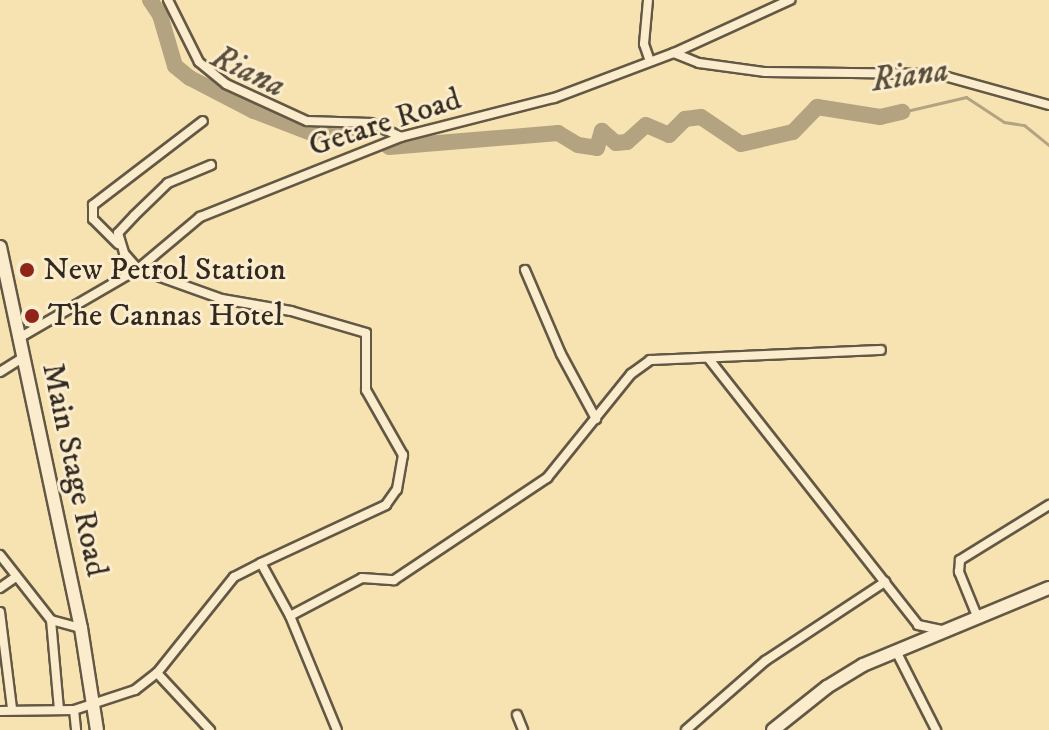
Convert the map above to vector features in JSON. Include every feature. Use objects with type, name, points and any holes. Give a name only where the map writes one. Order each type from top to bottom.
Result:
[{"type":"street","points":[[168,0],[199,62],[226,84],[307,121],[371,123],[401,137]]},
{"type":"street","points":[[648,0],[644,44],[650,61]]},
{"type":"street","name":"Getare Road","points":[[19,338],[138,269],[200,217],[401,137],[543,102],[674,53],[790,0]]},
{"type":"street","points":[[674,53],[723,68],[765,72],[937,74],[1049,105]]},
{"type":"street","points":[[0,711],[12,708],[74,710],[115,700],[157,673],[234,577],[374,514],[397,489],[403,455],[364,385],[368,336],[291,311],[222,299],[138,269],[93,219],[93,205],[203,121]]},
{"type":"street","points":[[118,244],[118,233],[168,183],[211,165]]},
{"type":"street","name":"Main Stage Road","points":[[0,247],[81,628],[97,730]]},
{"type":"street","points":[[525,270],[561,354],[596,419]]},
{"type":"street","points":[[290,616],[362,578],[394,580],[560,466],[631,374],[650,360],[881,350]]},
{"type":"street","points":[[0,372],[22,358]]},
{"type":"street","points":[[709,359],[923,630],[942,630]]},
{"type":"street","points":[[977,616],[959,572],[960,560],[1049,505]]},
{"type":"street","points":[[0,555],[51,620],[59,710]]},
{"type":"street","points":[[261,563],[290,616],[337,730]]},
{"type":"street","points":[[0,588],[16,577]]},
{"type":"street","points":[[686,730],[755,668],[885,582]]},
{"type":"street","points":[[773,730],[827,687],[896,651],[1049,588]]},
{"type":"street","points":[[0,612],[12,708]]},
{"type":"street","points":[[51,620],[81,628]]},
{"type":"street","points":[[896,651],[936,730]]},
{"type":"street","points":[[157,673],[210,730]]},
{"type":"street","points":[[74,710],[76,730]]},
{"type":"street","points":[[517,715],[523,730]]},
{"type":"waterway","name":"Riana","points":[[150,0],[160,15],[175,66],[190,78],[254,111],[317,135],[367,132]]},
{"type":"waterway","name":"Riana","points":[[902,112],[966,97],[1004,122],[1024,125],[1049,145]]},
{"type":"waterway","name":"Riana","points":[[389,147],[558,133],[578,145],[597,148],[602,131],[616,143],[627,142],[646,125],[669,135],[685,119],[701,117],[741,144],[793,132],[817,107],[880,117],[902,112]]},
{"type":"place","name":"New Petrol Station","points":[[27,270]]},
{"type":"place","name":"The Cannas Hotel","points":[[32,316]]}]
